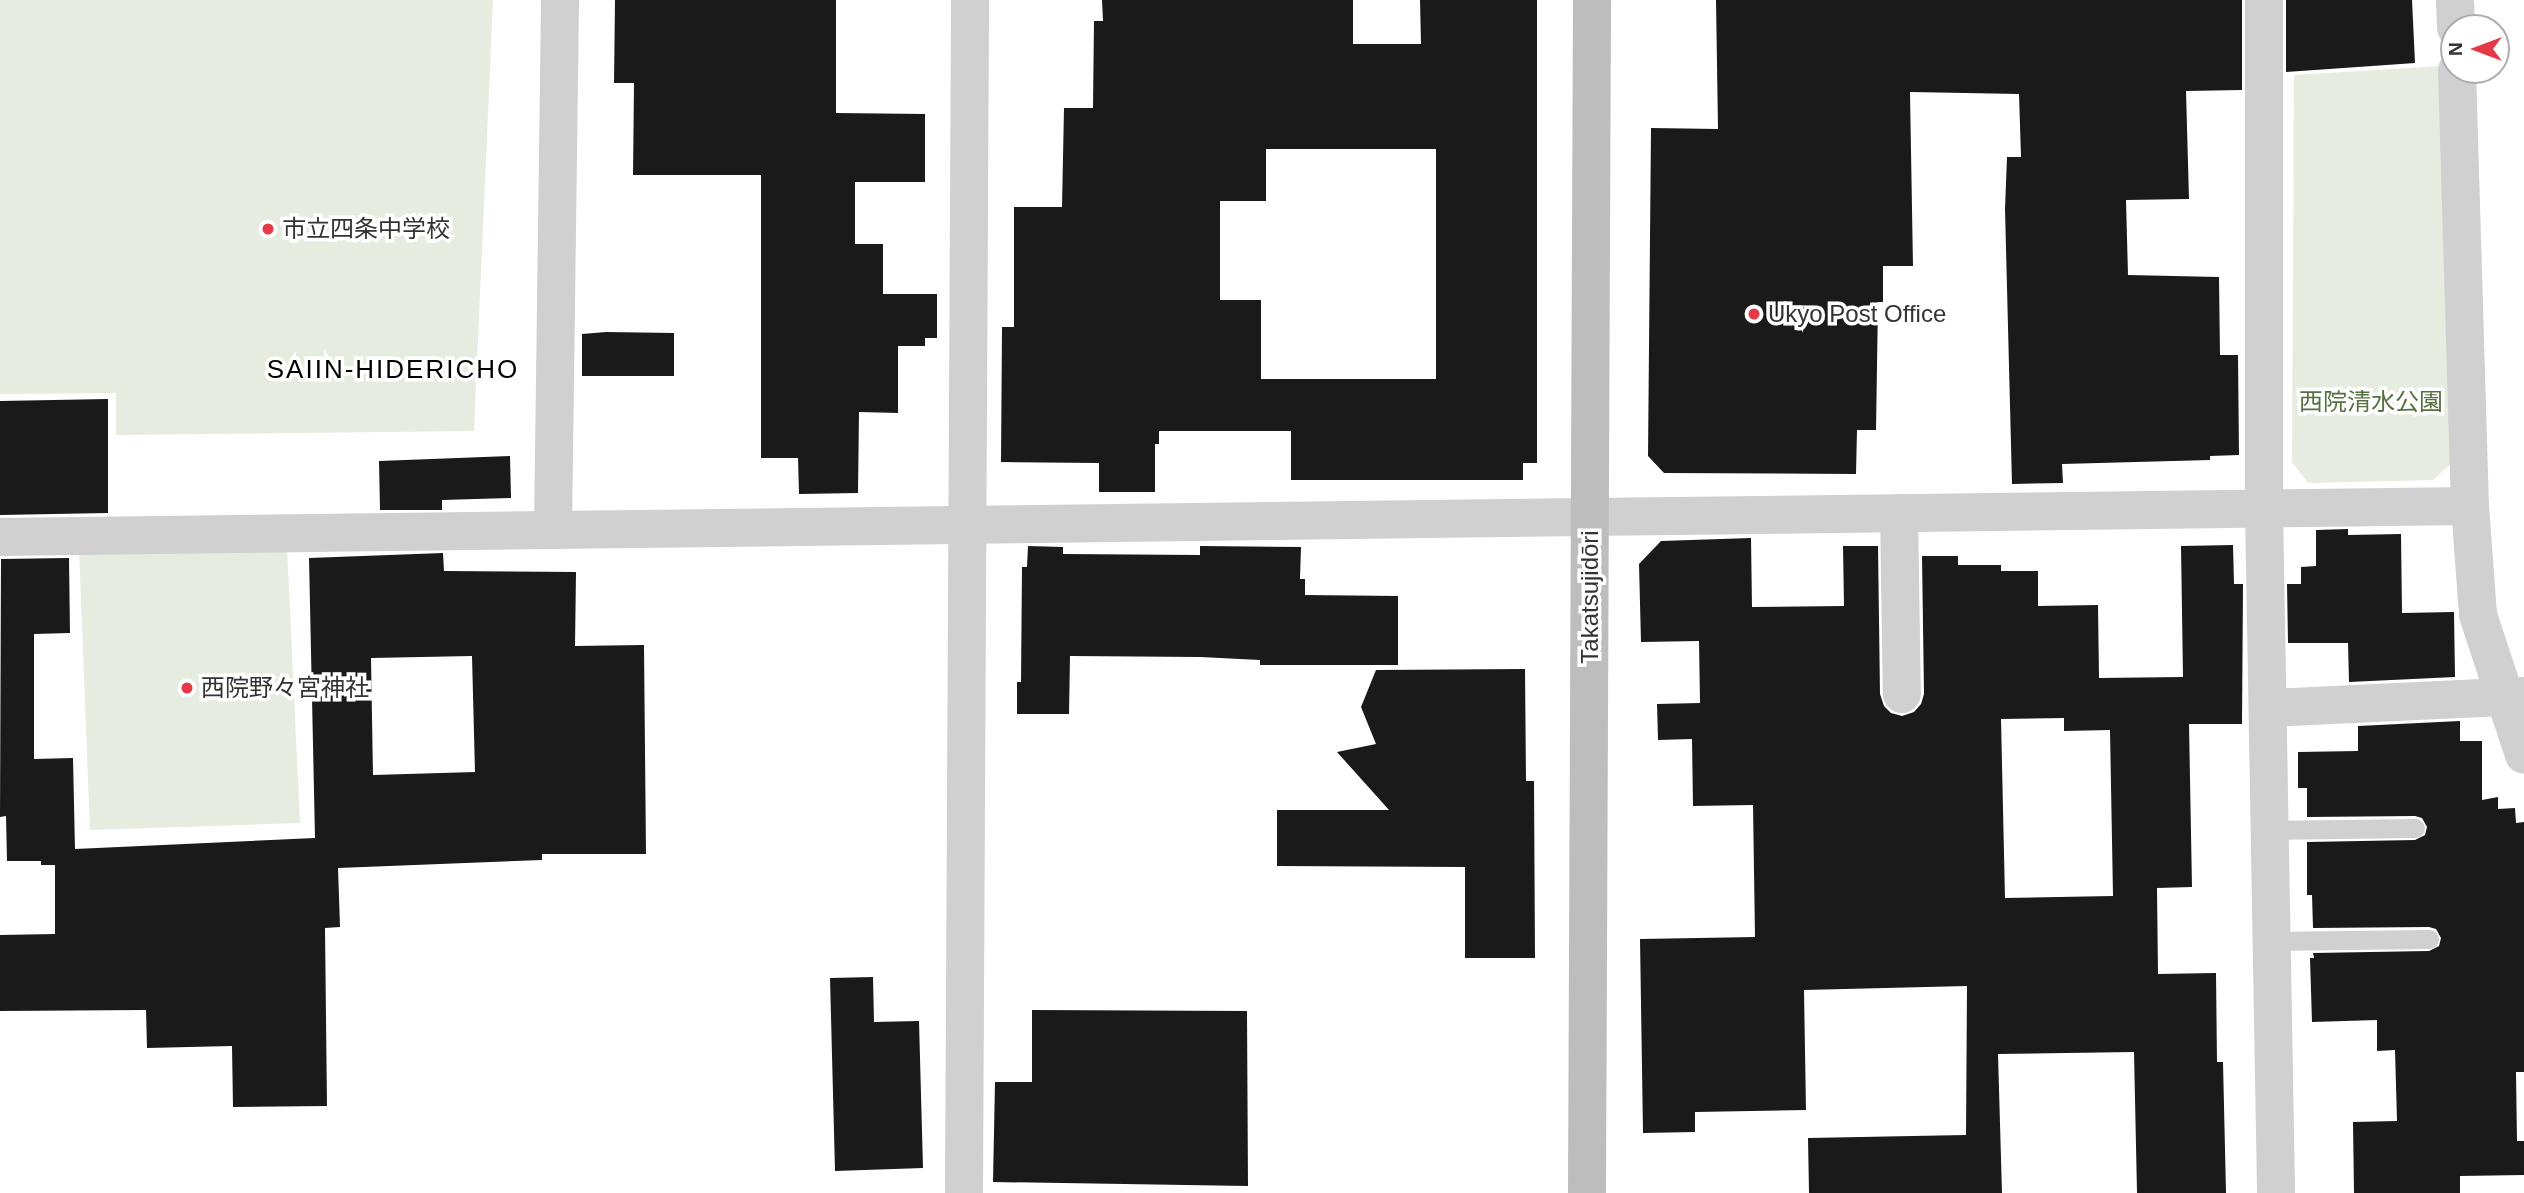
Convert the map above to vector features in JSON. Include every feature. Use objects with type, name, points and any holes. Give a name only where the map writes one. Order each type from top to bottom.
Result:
[{"type":"street","points":[[552,530],[560,0]]},
{"type":"street","points":[[964,1193],[970,0]]},
{"type":"street","name":"Takatsujidōri","points":[[1587,1193],[1592,0]]},
{"type":"street","points":[[2264,0],[2264,509],[2276,1193]]},
{"type":"street","points":[[2457,84],[2470,506],[2478,615],[2514,696],[2524,755]]},
{"type":"street","points":[[0,537],[2470,506]]},
{"type":"street","points":[[1899,513],[1902,694]]},
{"type":"street","points":[[2267,708],[2514,696]]},
{"type":"lane","points":[[2270,830],[2415,828]]},
{"type":"lane","points":[[2272,941],[2429,939]]},
{"type":"green space","name":"市立四条中学校","points":[[0,0],[493,0],[474,431],[116,435],[116,393],[0,394]]},
{"type":"green space","name":"西院清水公園","points":[[2440,66],[2452,463],[2433,480],[2308,483],[2292,462],[2294,75]]},
{"type":"green space","points":[[287,547],[300,823],[90,830],[79,549]]},
{"type":"building","points":[[615,0],[836,0],[836,113],[925,114],[925,182],[855,182],[855,244],[883,244],[883,294],[937,294],[937,338],[925,338],[925,346],[898,346],[898,413],[859,412],[858,493],[799,494],[798,458],[761,458],[761,175],[633,175],[634,83],[614,83]]},
{"type":"building","points":[[1102,0],[1353,0],[1353,44],[1421,44],[1420,0],[1537,0],[1537,463],[1523,463],[1523,480],[1291,480],[1291,431],[1159,431],[1159,444],[1155,444],[1155,492],[1099,492],[1099,463],[1001,462],[1002,327],[1014,327],[1014,207],[1062,207],[1064,108],[1093,108],[1094,21],[1103,21]],"holes":[[[1266,149],[1436,149],[1436,379],[1261,379],[1261,300],[1220,300],[1220,201],[1266,201]]]},
{"type":"building","points":[[1716,0],[2242,0],[2242,90],[2186,91],[2189,199],[2126,200],[2128,275],[2219,277],[2220,355],[2238,355],[2239,455],[2210,456],[2210,460],[2062,464],[2063,483],[2012,484],[2005,209],[2007,157],[2021,157],[2019,94],[1910,92],[1913,266],[1883,266],[1883,302],[1878,302],[1876,430],[1857,430],[1856,474],[1664,473],[1648,456],[1651,128],[1718,129]]},
{"type":"building","points":[[2286,0],[2412,0],[2415,63],[2286,72]]},
{"type":"building","points":[[674,333],[674,376],[582,376],[582,334]]},
{"type":"building","points":[[108,399],[108,513],[0,515],[0,401]]},
{"type":"building","points":[[510,456],[511,498],[442,500],[442,510],[380,510],[379,461]]},
{"type":"building","points":[[2348,529],[2348,535],[2401,534],[2402,613],[2454,612],[2455,677],[2349,682],[2348,643],[2288,643],[2287,584],[2301,584],[2301,567],[2316,566],[2316,530]]},
{"type":"building","points":[[1751,538],[1752,607],[1844,606],[1843,546],[1878,546],[1880,694],[1884,706],[1891,713],[1902,716],[1914,712],[1921,704],[1924,694],[1922,556],[1958,556],[1958,565],[2001,565],[2001,571],[2038,571],[2038,606],[2098,605],[2099,678],[2183,677],[2181,546],[2233,545],[2234,584],[2243,584],[2242,724],[2189,724],[2192,887],[2157,888],[2158,974],[2216,973],[2217,1062],[2223,1062],[2226,1193],[2137,1193],[2134,1052],[1998,1054],[2002,1193],[1809,1193],[1808,1138],[1966,1135],[1967,986],[1804,990],[1806,1110],[1695,1112],[1695,1132],[1643,1133],[1640,939],[1755,937],[1753,805],[1693,806],[1692,739],[1658,740],[1657,704],[1700,703],[1699,641],[1641,642],[1639,564],[1661,541]],"holes":[[[2064,718],[2064,731],[2110,730],[2113,896],[2005,898],[2001,719]]]},
{"type":"building","points":[[1028,546],[1063,547],[1063,554],[1200,555],[1200,546],[1301,547],[1300,579],[1305,579],[1305,595],[1398,596],[1398,665],[1260,665],[1260,660],[1200,657],[1070,656],[1069,714],[1017,714],[1017,682],[1021,682],[1022,567],[1027,567]]},
{"type":"building","points":[[443,553],[444,571],[576,572],[575,646],[644,645],[646,854],[542,854],[542,860],[338,868],[340,927],[325,928],[327,1106],[233,1107],[232,1046],[147,1048],[146,1010],[0,1011],[0,935],[55,934],[55,865],[41,865],[41,861],[7,861],[6,816],[0,817],[1,559],[69,558],[70,633],[34,634],[34,759],[73,758],[75,849],[315,838],[309,558]],"holes":[[[472,656],[475,772],[373,775],[371,658]]]},
{"type":"building","points":[[1525,669],[1526,781],[1534,781],[1535,958],[1465,958],[1465,867],[1277,866],[1277,810],[1389,810],[1337,752],[1376,744],[1361,707],[1376,670]]},
{"type":"building","points":[[2460,721],[2460,741],[2482,741],[2482,800],[2498,797],[2498,809],[2515,808],[2516,823],[2524,822],[2524,1072],[2516,1072],[2517,1141],[2524,1141],[2524,1175],[2460,1176],[2460,1193],[2354,1193],[2353,1122],[2397,1121],[2395,1050],[2377,1051],[2377,1020],[2312,1022],[2310,958],[2314,958],[2313,953],[2429,951],[2439,946],[2441,938],[2436,929],[2429,927],[2313,928],[2312,895],[2307,895],[2307,842],[2415,840],[2425,835],[2427,827],[2422,818],[2415,816],[2307,817],[2307,788],[2298,788],[2298,752],[2358,751],[2358,726]]},
{"type":"building","points":[[873,977],[874,1022],[919,1021],[923,1168],[835,1171],[830,978]]},
{"type":"building","points":[[1032,1010],[1247,1011],[1248,1186],[993,1182],[995,1082],[1032,1082]]},
{"type":"place","name":"市立四条中学校","points":[[268,229]]},
{"type":"place","name":"Ukyo Post Office","points":[[1754,314]]},
{"type":"place","name":"西院野々宮神社","points":[[187,688]]},
{"type":"district","name":"SAIIN-HIDERICHO","points":[[393,370]]}]
